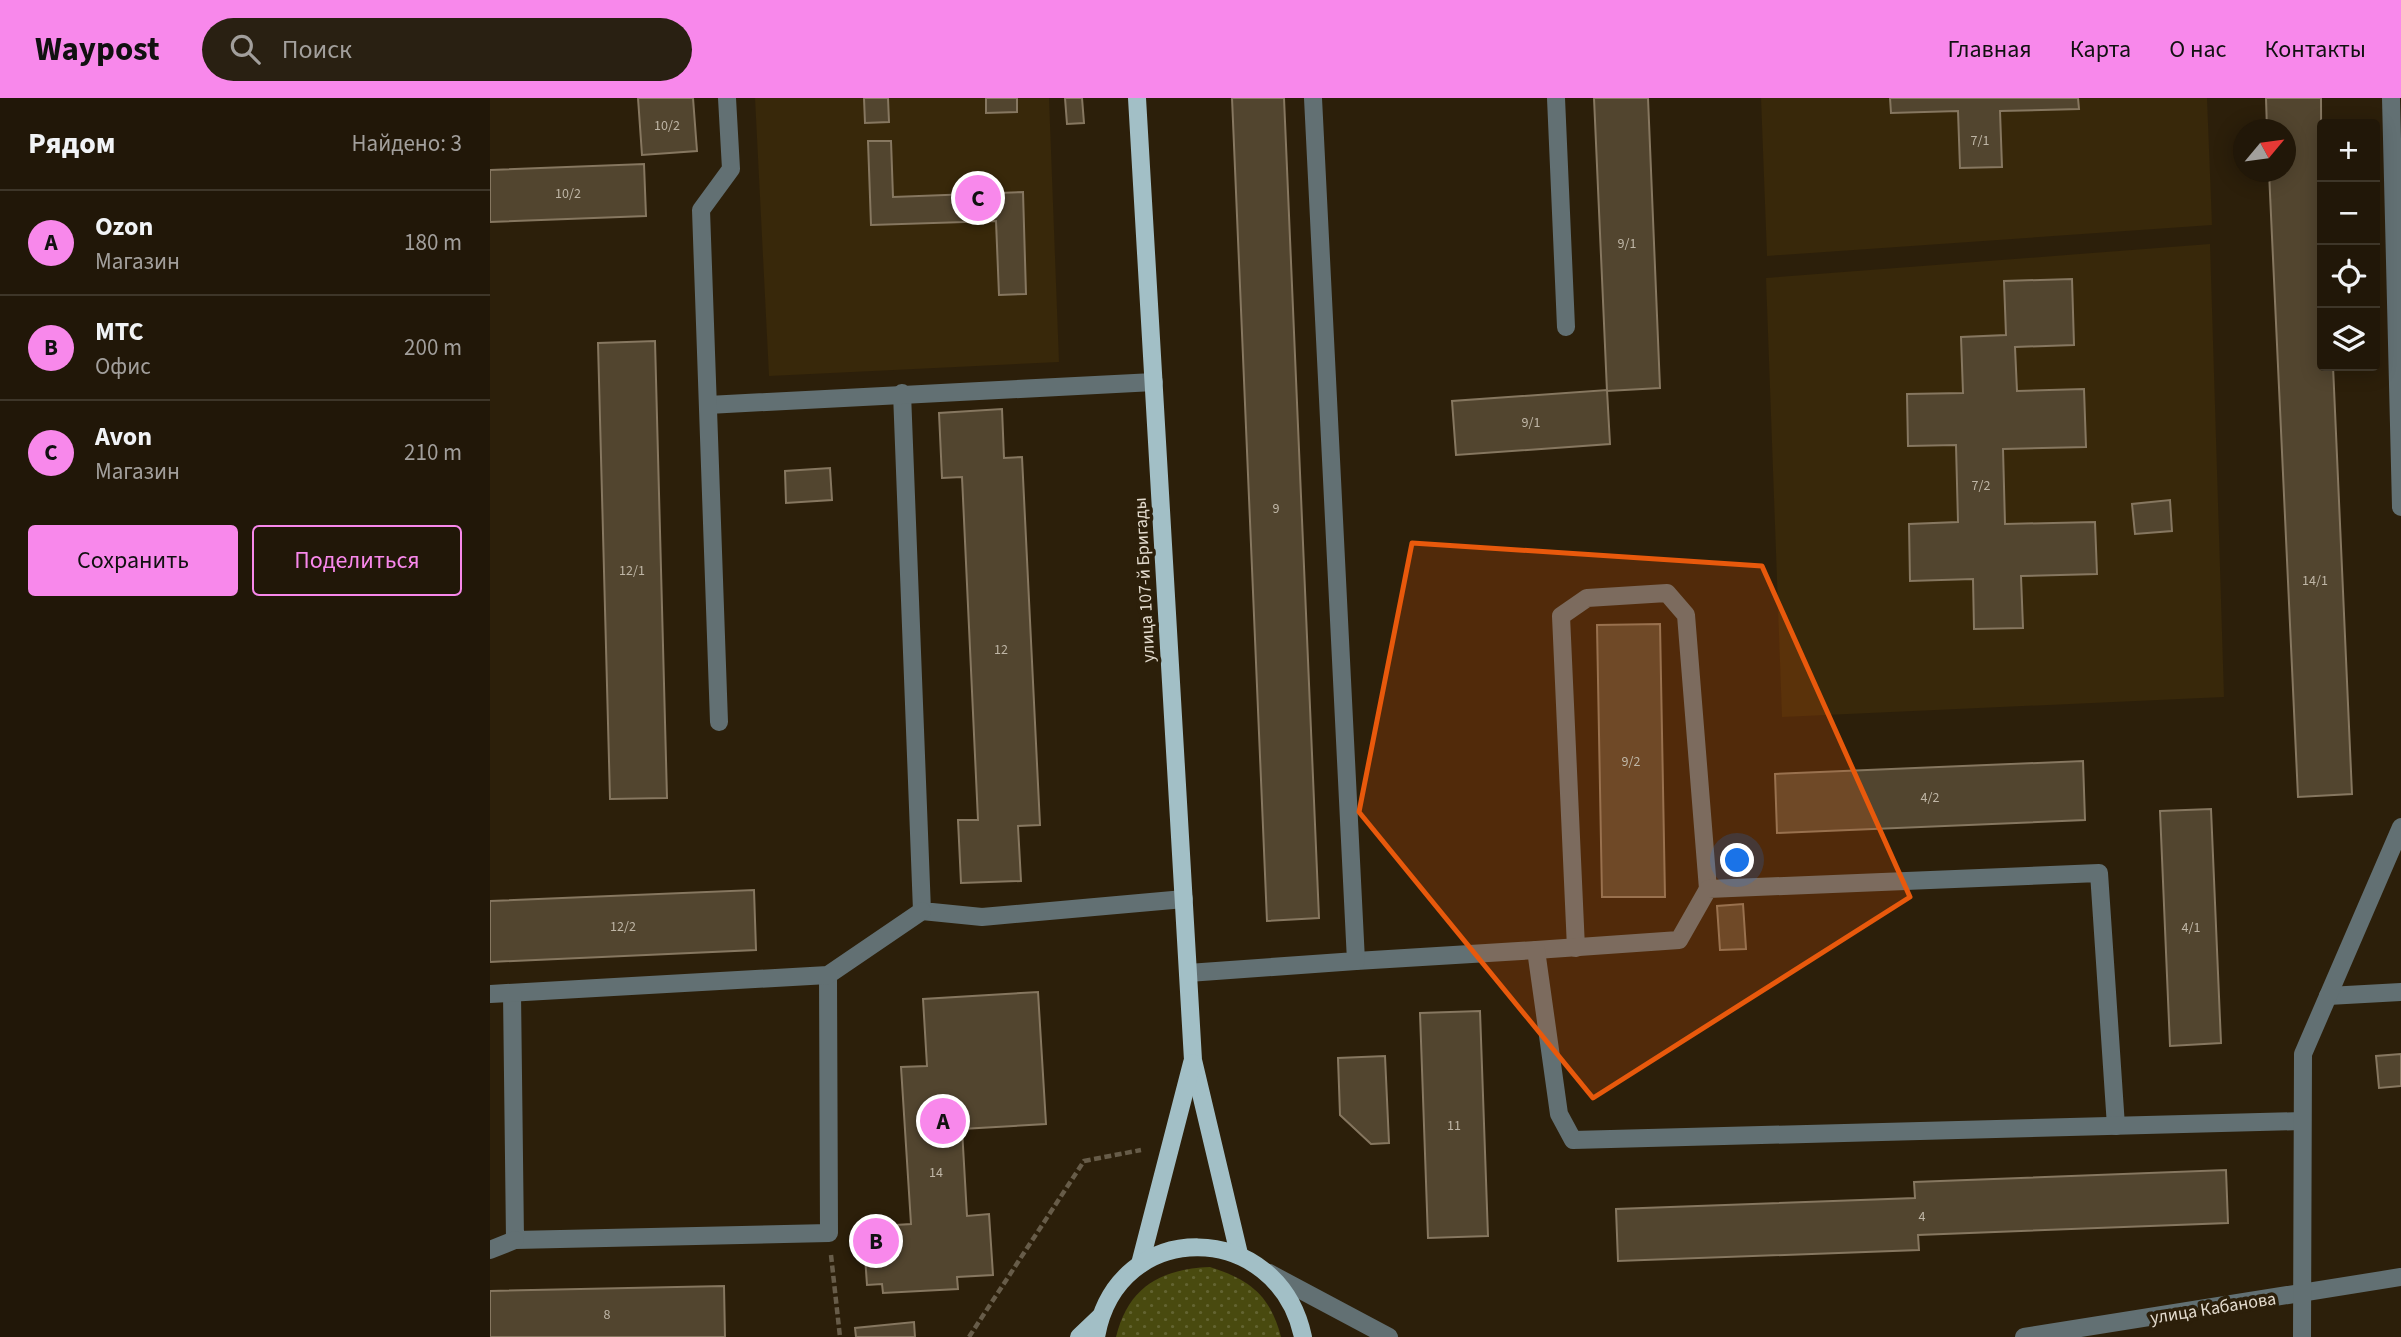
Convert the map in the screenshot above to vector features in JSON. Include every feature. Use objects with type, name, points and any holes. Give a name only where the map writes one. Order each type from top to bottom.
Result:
[{"type":"main road","name":"улица 107-й Бригады","points":[[1137,98],[1193,1060]]},
{"type":"main road","points":[[1193,1060],[1239,1254]]},
{"type":"main road","points":[[1140,1264],[1193,1060]]},
{"type":"main road","points":[[1096,1337],[1100,1317],[1116,1287],[1140,1264],[1170,1250],[1204,1246],[1239,1254],[1269,1273],[1291,1301],[1303,1337]]},
{"type":"main road","points":[[1079,1337],[1100,1317]]},
{"type":"street","points":[[719,722],[701,210],[732,169],[727,98]]},
{"type":"street","points":[[1313,98],[1356,961]]},
{"type":"street","points":[[1556,98],[1566,327]]},
{"type":"street","points":[[2391,98],[2399,297],[2401,507]]},
{"type":"street","points":[[708,405],[1154,382]]},
{"type":"street","points":[[902,393],[922,911]]},
{"type":"street","points":[[1188,973],[1576,948],[1679,940],[1708,889],[1686,615],[1667,593],[1587,597],[1560,616],[1576,948]]},
{"type":"street","points":[[2302,1337],[2300,1295],[2303,1054],[2401,827]]},
{"type":"street","points":[[1708,889],[2099,873],[2116,1126]]},
{"type":"street","points":[[490,994],[828,975],[922,911],[982,917],[1184,899]]},
{"type":"street","points":[[1536,950],[1559,1114],[1573,1140],[2302,1121]]},
{"type":"street","points":[[490,1250],[515,1240],[829,1233],[828,975]]},
{"type":"street","points":[[2328,996],[2401,992]]},
{"type":"street","points":[[512,993],[515,1240]]},
{"type":"street","points":[[1269,1273],[1389,1337]]},
{"type":"street","name":"улица Кабанова","points":[[2024,1337],[2401,1277]]},
{"type":"path","points":[[969,1337],[1084,1160],[1141,1150]]},
{"type":"path","points":[[829,1233],[840,1337]]},
{"type":"highlighted area","points":[[1412,543],[1762,566],[1910,897],[1593,1098],[1359,812]]},
{"type":"shaded area","points":[[755,98],[1049,98],[1059,362],[769,376]]},
{"type":"shaded area","points":[[1761,98],[2207,98],[2212,225],[1767,256]]},
{"type":"shaded area","points":[[2210,244],[2224,697],[1782,717],[1766,278]]},
{"type":"shaded area","points":[[1210,1267],[1236,1278],[1256,1291],[1271,1310],[1281,1337],[1116,1337],[1129,1305],[1149,1284],[1176,1272]]},
{"type":"building","points":[[638,98],[693,98],[697,151],[642,155]]},
{"type":"building","points":[[864,98],[888,98],[889,122],[865,123]]},
{"type":"building","points":[[986,98],[1017,98],[1017,112],[986,113]]},
{"type":"building","points":[[1065,98],[1082,98],[1084,123],[1067,124]]},
{"type":"building","points":[[1232,98],[1284,98],[1319,918],[1267,921]]},
{"type":"building","points":[[1594,98],[1648,98],[1660,388],[1607,391]]},
{"type":"building","points":[[1890,98],[2078,98],[2079,109],[2000,111],[2002,167],[1960,168],[1958,111],[1891,113]]},
{"type":"building","points":[[2266,98],[2321,98],[2321,119],[2317,119],[2317,371],[2333,371],[2352,794],[2298,797],[2269,182],[2296,182],[2296,119],[2267,119]]},
{"type":"building","points":[[868,141],[891,141],[893,197],[1023,192],[1026,294],[999,295],[996,221],[871,225]]},
{"type":"building","points":[[644,164],[646,216],[490,222],[490,170]]},
{"type":"building","points":[[2072,279],[2074,345],[2015,347],[2017,391],[2084,389],[2086,447],[2003,449],[2005,524],[2095,522],[2097,574],[2021,576],[2023,628],[1974,629],[1973,579],[1910,581],[1909,524],[1958,522],[1956,445],[1908,446],[1907,394],[1963,393],[1961,337],[2006,335],[2004,281]]},
{"type":"building","points":[[655,341],[667,798],[610,799],[598,343]]},
{"type":"building","points":[[1607,390],[1610,444],[1456,455],[1452,401]]},
{"type":"building","points":[[1002,409],[1004,458],[1022,457],[1040,825],[1018,826],[1021,881],[961,883],[958,820],[978,820],[962,477],[942,478],[939,413]]},
{"type":"building","points":[[830,468],[832,500],[786,503],[785,471]]},
{"type":"building","points":[[2170,500],[2172,531],[2135,534],[2132,504]]},
{"type":"building","points":[[1660,624],[1665,897],[1602,897],[1597,625]]},
{"type":"building","points":[[2083,761],[2085,820],[1777,833],[1775,774]]},
{"type":"building","points":[[2211,809],[2221,1043],[2170,1046],[2160,811]]},
{"type":"building","points":[[754,890],[756,950],[490,962],[490,901]]},
{"type":"building","points":[[1743,904],[1746,949],[1720,950],[1717,906]]},
{"type":"building","points":[[1038,992],[1046,1124],[962,1129],[967,1216],[989,1214],[993,1275],[957,1277],[958,1289],[883,1293],[882,1284],[867,1285],[863,1227],[911,1224],[901,1067],[927,1066],[923,999]]},
{"type":"building","points":[[1480,1011],[1488,1236],[1428,1238],[1420,1013]]},
{"type":"building","points":[[2401,1054],[2401,1086],[2379,1088],[2376,1056]]},
{"type":"building","points":[[1385,1056],[1389,1143],[1371,1144],[1340,1115],[1338,1058]]},
{"type":"building","points":[[2226,1170],[2228,1223],[1918,1235],[1919,1250],[1618,1261],[1616,1209],[1915,1198],[1914,1182]]},
{"type":"building","points":[[724,1286],[725,1337],[490,1337],[490,1291]]},
{"type":"building","points":[[914,1322],[915,1337],[856,1337],[855,1328]]},
{"type":"place","name":"Avon","points":[[978,198]]},
{"type":"place","name":"Ozon","points":[[943,1121]]},
{"type":"place","name":"МТС","points":[[876,1241]]}]
